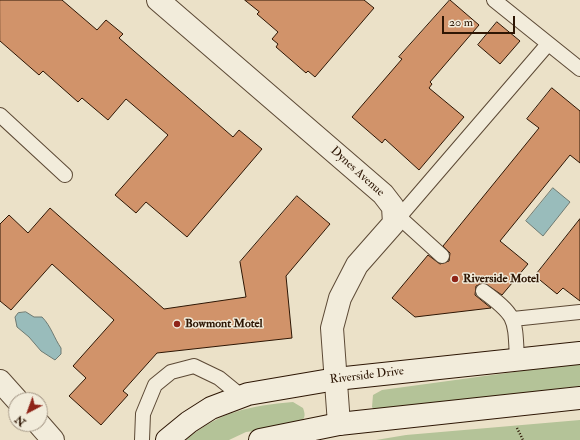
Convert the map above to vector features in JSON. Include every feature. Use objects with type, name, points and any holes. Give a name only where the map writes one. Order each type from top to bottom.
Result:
[{"type":"street","name":"Dynes Avenue","points":[[158,0],[383,194],[393,207],[397,220]]},
{"type":"street","points":[[339,424],[332,328],[340,298],[357,265],[397,220]]},
{"type":"street","name":"Riverside Drive","points":[[168,440],[189,422],[211,408],[241,396],[336,379],[580,353]]},
{"type":"street","points":[[0,381],[10,392]]},
{"type":"street","points":[[260,440],[339,424],[580,398]]},
{"type":"street","points":[[46,432],[53,440]]},
{"type":"lane","points":[[494,0],[580,69]]},
{"type":"lane","points":[[442,256],[397,220],[548,44]]},
{"type":"lane","points":[[0,115],[65,175]]},
{"type":"lane","points":[[483,291],[501,304],[513,319],[515,324],[517,360]]},
{"type":"lane","points":[[513,319],[580,312]]},
{"type":"lane","points":[[142,440],[143,414],[155,385],[171,372],[194,366],[219,378],[241,396]]},
{"type":"green space","points":[[580,363],[580,386],[375,411],[372,407],[373,395],[382,390]]},
{"type":"green space","points":[[293,402],[303,408],[304,417],[298,425],[246,432],[229,440],[186,440],[211,422],[223,416],[249,408]]},
{"type":"green space","points":[[580,420],[580,440],[376,440],[406,435]]},
{"type":"water","points":[[553,188],[570,202],[543,236],[526,221]]},
{"type":"water","points":[[26,312],[34,317],[42,317],[48,324],[61,348],[61,354],[55,360],[41,351],[29,337],[17,327],[15,317],[18,313]]},
{"type":"building","points":[[0,0],[62,0],[97,30],[106,20],[123,34],[119,38],[233,137],[239,130],[262,149],[187,237],[146,202],[136,213],[115,195],[168,135],[126,99],[108,120],[82,98],[78,102],[43,71],[39,75],[0,41]]},
{"type":"building","points":[[245,0],[364,0],[374,8],[315,77],[308,71],[306,73],[276,47],[278,44],[272,39],[278,32],[257,14],[259,12]]},
{"type":"building","points":[[450,0],[479,25],[430,82],[432,84],[429,88],[464,117],[419,170],[385,139],[382,143],[352,117],[402,59],[399,57]]},
{"type":"building","points":[[497,22],[520,41],[500,64],[478,45]]},
{"type":"building","points":[[552,88],[580,111],[580,163],[570,155],[500,241],[528,264],[502,295],[484,283],[476,286],[475,295],[491,308],[415,317],[392,298],[428,255],[440,264],[449,261],[450,253],[443,246],[539,128],[527,119]]},
{"type":"building","points":[[297,196],[330,224],[286,276],[292,338],[157,353],[123,391],[128,395],[101,425],[69,396],[86,378],[73,366],[114,320],[52,264],[11,310],[0,301],[0,224],[9,215],[28,233],[50,208],[164,309],[246,297],[240,262]]},
{"type":"building","points":[[580,219],[580,301],[563,288],[557,294],[535,276]]},
{"type":"place","name":"Riverside Motel","points":[[455,279]]},
{"type":"place","name":"Bowmont Motel","points":[[177,324]]}]
